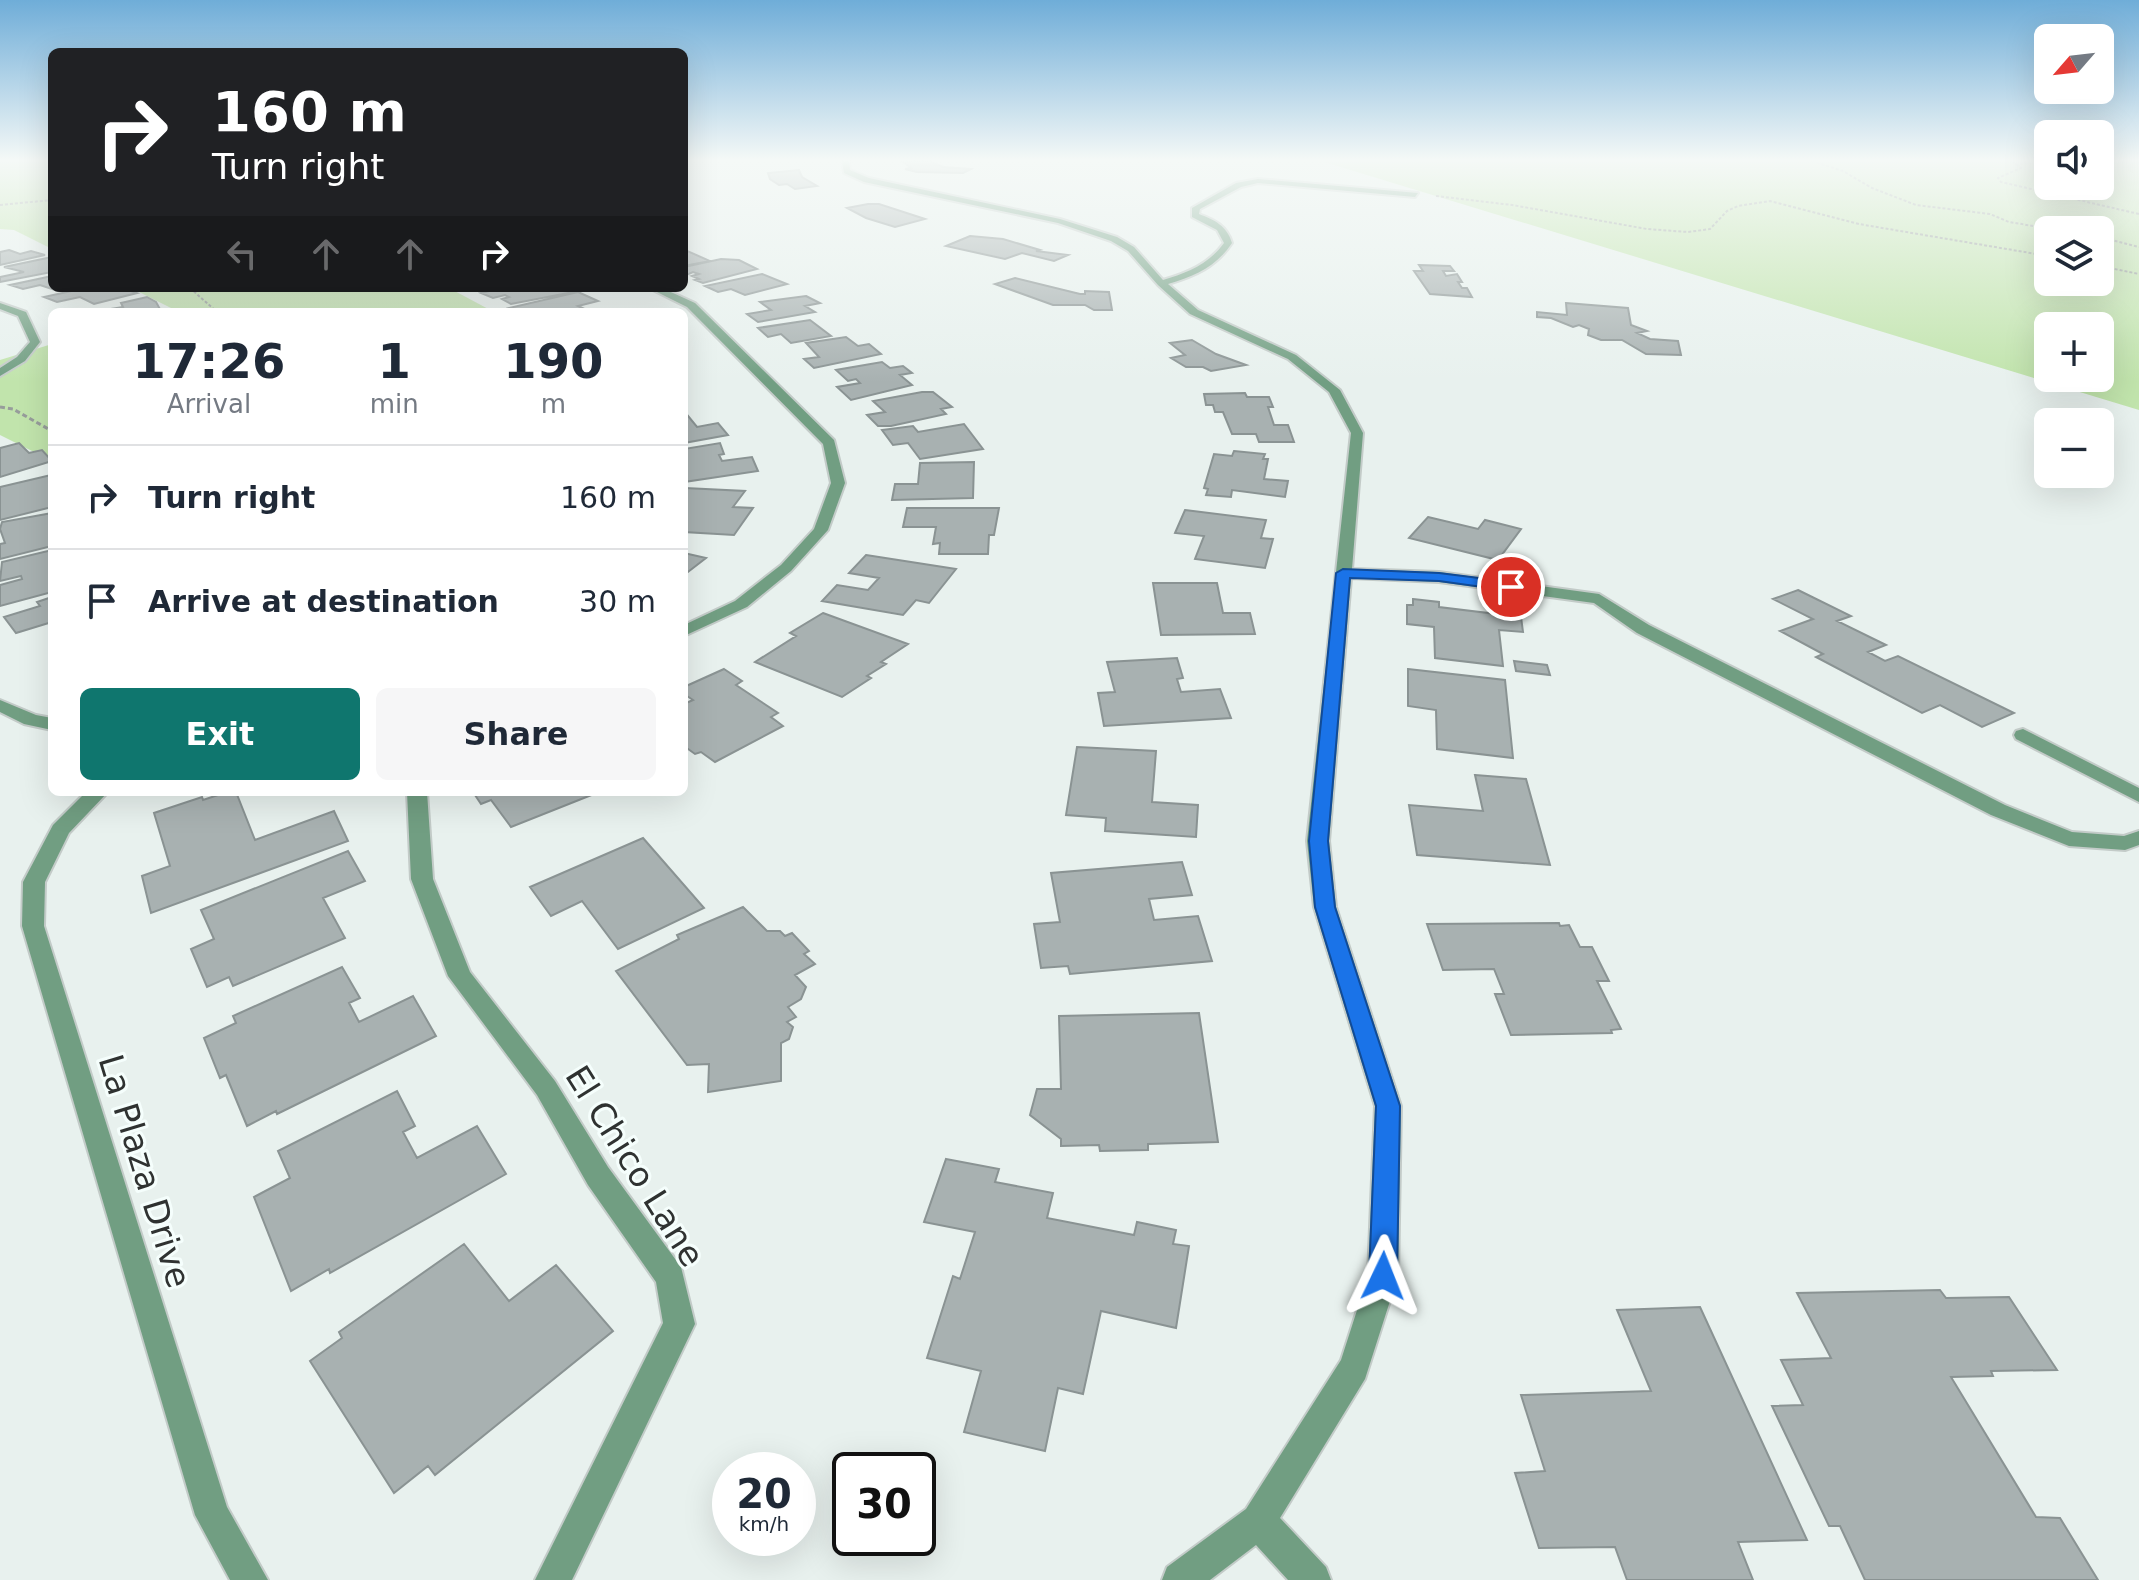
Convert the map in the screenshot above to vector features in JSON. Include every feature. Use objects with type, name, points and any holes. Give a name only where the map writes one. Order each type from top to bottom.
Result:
[{"type":"street","points":[[1103,235],[1131,249],[1161,283],[1194,312],[1292,357],[1334,390],[1357,433],[1318,841],[1325,907],[1388,1106],[1383,1276],[1354,1368],[1258,1521],[1180,1580]]},
{"type":"street","points":[[1161,283],[1191,275],[1221,254],[1228,243],[1226,235]]},
{"type":"street","points":[[663,292],[691,305],[829,443],[838,483],[821,530],[786,568],[741,604],[688,629]]},
{"type":"street","points":[[0,306],[22,314],[35,342],[21,359],[0,373]]},
{"type":"street","points":[[1343,573],[1439,577],[1599,599],[1643,629],[1998,810],[2069,839],[2125,843],[2139,838]]},
{"type":"street","points":[[0,705],[31,720],[48,723]]},
{"type":"street","points":[[2023,735],[2139,796]]},
{"type":"street","name":"La Plaza Drive","points":[[94,796],[60,830],[34,882],[33,926],[212,1515],[250,1580]]},
{"type":"street","name":"El Chico Lane","points":[[417,796],[422,879],[460,976],[546,1088],[598,1176],[670,1277],[679,1324],[553,1580]]},
{"type":"street","points":[[1258,1521],[1313,1580]]},
{"type":"path","points":[[1922,235],[2034,254]]},
{"type":"path","points":[[2114,241],[2139,247]]},
{"type":"path","points":[[2114,269],[2139,274]]},
{"type":"path","points":[[194,292],[212,308]]},
{"type":"path","points":[[0,407],[13,409],[48,429]]},
{"type":"green space","points":[[23,235],[48,235],[48,247]]},
{"type":"green space","points":[[1563,235],[2034,235],[2034,296],[2114,296],[2114,235],[2139,235],[2139,410],[2080,392],[2114,392],[2114,312],[2034,312],[2034,378]]},
{"type":"green space","points":[[139,292],[456,292],[486,308],[171,308]]},
{"type":"green space","points":[[48,345],[48,459],[0,435],[0,360]]},
{"type":"building","points":[[970,236],[1003,239],[1040,250],[1036,251],[1068,255],[1054,261],[1022,253],[1005,259],[946,246]]},
{"type":"building","points":[[9,250],[20,254],[31,251],[45,255],[0,265],[0,252]]},
{"type":"building","points":[[688,251],[710,261],[688,265]]},
{"type":"building","points":[[48,258],[48,273],[0,282],[0,277],[24,272],[4,267]]},
{"type":"building","points":[[721,259],[739,260],[757,269],[703,283],[692,276],[699,274],[688,274],[688,266]]},
{"type":"building","points":[[1419,265],[1450,266],[1454,271],[1443,271],[1446,276],[1457,274],[1462,282],[1458,282],[1462,288],[1467,288],[1472,297],[1430,294],[1414,271],[1423,271]]},
{"type":"building","points":[[762,274],[787,284],[745,295],[731,289],[718,292],[705,286]]},
{"type":"building","points":[[48,277],[48,288],[40,285],[23,289],[10,285]]},
{"type":"building","points":[[1015,278],[1080,294],[1085,294],[1085,291],[1109,292],[1112,310],[1094,310],[1085,305],[1053,305],[995,284]]},
{"type":"building","points":[[67,292],[137,293],[94,304],[80,297],[57,302],[44,297]]},
{"type":"building","points":[[573,292],[511,304],[502,299],[509,297],[505,295],[493,298],[481,293]]},
{"type":"building","points":[[578,292],[598,301],[578,306],[582,308],[509,308]]},
{"type":"building","points":[[806,296],[820,303],[805,306],[815,312],[758,322],[747,314],[771,310],[760,302]]},
{"type":"building","points":[[147,297],[159,308],[117,308],[123,307],[121,303]]},
{"type":"building","points":[[1566,303],[1628,308],[1631,325],[1647,331],[1637,333],[1650,339],[1678,341],[1681,355],[1646,354],[1622,340],[1601,340],[1588,335],[1589,329],[1579,325],[1573,327],[1551,318],[1537,317],[1537,312],[1567,315]]},
{"type":"building","points":[[810,320],[831,336],[791,343],[781,334],[768,337],[758,328]]},
{"type":"building","points":[[846,337],[858,346],[869,344],[881,354],[814,368],[804,359],[819,357],[806,343]]},
{"type":"building","points":[[1192,340],[1216,354],[1246,365],[1211,371],[1203,367],[1186,367],[1171,358],[1185,355],[1170,343]]},
{"type":"building","points":[[882,362],[890,368],[903,366],[912,373],[900,375],[912,385],[851,400],[837,387],[860,383],[856,379],[848,381],[836,370]]},
{"type":"building","points":[[933,392],[952,407],[941,409],[946,414],[891,426],[878,426],[867,415],[885,412],[873,401]]},
{"type":"building","points":[[1245,393],[1247,397],[1269,397],[1273,407],[1268,407],[1274,425],[1288,425],[1294,442],[1259,442],[1256,434],[1232,434],[1223,412],[1215,412],[1213,405],[1206,405],[1204,394]]},
{"type":"building","points":[[688,416],[697,427],[718,423],[728,435],[688,442]]},
{"type":"building","points":[[964,424],[983,449],[920,459],[908,443],[893,445],[882,430],[913,426],[918,432]]},
{"type":"building","points":[[19,443],[29,453],[42,450],[48,457],[48,462],[0,477],[0,448]]},
{"type":"building","points":[[720,443],[724,454],[719,455],[722,461],[752,457],[758,471],[688,481],[688,448]]},
{"type":"building","points":[[1234,451],[1265,454],[1263,459],[1268,459],[1264,479],[1288,481],[1285,497],[1232,490],[1231,497],[1206,495],[1208,489],[1204,488],[1214,454],[1232,456]]},
{"type":"building","points":[[974,462],[973,498],[892,500],[895,484],[918,484],[920,463]]},
{"type":"building","points":[[48,476],[48,508],[0,520],[0,487]]},
{"type":"building","points":[[688,488],[745,491],[733,507],[753,508],[734,535],[688,532]]},
{"type":"building","points":[[907,508],[999,508],[994,535],[989,535],[988,554],[939,554],[940,543],[933,544],[936,527],[903,527]]},
{"type":"building","points":[[1185,510],[1266,520],[1261,538],[1273,539],[1265,568],[1195,559],[1204,536],[1175,533]]},
{"type":"building","points":[[48,514],[48,547],[0,559],[0,544],[5,543],[0,529],[2,522]]},
{"type":"building","points":[[1428,517],[1478,529],[1485,520],[1521,529],[1498,560],[1409,538]]},
{"type":"building","points":[[48,551],[48,593],[0,606],[0,585],[22,579],[21,576],[0,581],[2,562]]},
{"type":"building","points":[[688,554],[706,558],[688,572]]},
{"type":"building","points":[[866,555],[956,569],[929,603],[916,600],[903,615],[822,601],[837,585],[868,590],[879,578],[849,573]]},
{"type":"building","points":[[1153,583],[1217,583],[1223,613],[1250,613],[1255,634],[1161,635]]},
{"type":"building","points":[[1798,590],[1851,616],[1837,621],[1886,645],[1868,652],[1885,661],[1898,656],[2014,713],[1982,727],[1940,705],[1922,713],[1816,657],[1823,654],[1780,631],[1813,619],[1773,599]]},
{"type":"building","points":[[48,598],[48,623],[16,633],[4,617],[40,606],[37,602]]},
{"type":"building","points":[[1413,599],[1439,602],[1439,607],[1521,617],[1523,632],[1499,630],[1503,666],[1435,658],[1434,627],[1407,624],[1407,605],[1413,605]]},
{"type":"building","points":[[823,613],[908,644],[881,662],[886,664],[867,676],[871,678],[842,697],[755,662],[796,636],[790,633]]},
{"type":"building","points":[[1177,658],[1183,678],[1177,679],[1181,692],[1220,689],[1231,718],[1104,726],[1098,693],[1115,692],[1107,662]]},
{"type":"building","points":[[1514,661],[1547,665],[1550,675],[1516,671]]},
{"type":"building","points":[[724,669],[742,681],[736,685],[778,713],[771,717],[783,726],[715,762],[701,752],[695,754],[688,749],[688,702],[693,700],[688,697],[688,685]]},
{"type":"building","points":[[1408,669],[1505,680],[1513,758],[1437,749],[1436,710],[1408,706]]},
{"type":"building","points":[[1077,747],[1156,751],[1152,802],[1198,805],[1196,837],[1105,831],[1106,818],[1066,815]]},
{"type":"building","points":[[1475,775],[1526,779],[1550,865],[1417,855],[1409,805],[1483,811]]},
{"type":"building","points":[[215,796],[238,796],[255,840],[334,811],[348,841],[151,913],[142,876],[170,866],[154,813],[202,797],[203,800]]},
{"type":"building","points":[[476,796],[589,796],[511,827],[491,800],[481,804]]},
{"type":"building","points":[[643,838],[704,908],[618,949],[582,901],[551,916],[530,887]]},
{"type":"building","points":[[348,851],[365,881],[323,898],[345,938],[233,986],[229,977],[207,987],[191,949],[214,939],[201,910]]},
{"type":"building","points":[[1182,862],[1192,895],[1149,899],[1154,920],[1198,916],[1212,961],[1070,974],[1068,966],[1041,968],[1034,924],[1060,922],[1051,873]]},
{"type":"building","points":[[743,907],[767,931],[780,931],[785,936],[792,933],[809,951],[804,954],[815,964],[795,975],[806,987],[801,999],[788,1007],[796,1017],[787,1022],[793,1027],[789,1039],[781,1043],[781,1081],[708,1092],[709,1064],[687,1065],[616,971],[679,939],[677,935]]},
{"type":"building","points":[[1559,923],[1560,926],[1569,925],[1580,947],[1592,947],[1609,981],[1597,981],[1621,1029],[1611,1030],[1612,1033],[1511,1035],[1495,994],[1504,994],[1494,969],[1443,970],[1427,924]]},
{"type":"building","points":[[342,967],[360,998],[349,1003],[359,1022],[413,996],[436,1036],[247,1126],[226,1075],[220,1078],[204,1038],[236,1023],[233,1016]]},
{"type":"building","points":[[1199,1013],[1218,1142],[1148,1144],[1148,1150],[1100,1151],[1099,1145],[1061,1146],[1061,1139],[1030,1115],[1037,1089],[1061,1089],[1059,1016]]},
{"type":"building","points":[[397,1091],[415,1126],[403,1132],[417,1158],[477,1126],[506,1174],[330,1273],[329,1269],[291,1291],[254,1197],[290,1178],[278,1151]]},
{"type":"building","points":[[946,1159],[999,1169],[995,1182],[1053,1193],[1047,1218],[1134,1235],[1137,1222],[1176,1230],[1173,1244],[1189,1246],[1176,1328],[1101,1311],[1083,1394],[1058,1388],[1045,1451],[964,1432],[981,1371],[927,1358],[953,1276],[960,1279],[975,1232],[924,1222]]},
{"type":"building","points":[[464,1244],[509,1301],[556,1265],[613,1331],[435,1475],[428,1466],[394,1493],[310,1361],[342,1338],[339,1332]]},
{"type":"building","points":[[1940,1290],[1946,1298],[2009,1297],[2057,1370],[1991,1371],[1993,1376],[1951,1377],[2036,1517],[2060,1518],[2098,1580],[1865,1580],[1840,1526],[1829,1526],[1772,1406],[1803,1405],[1781,1360],[1831,1358],[1797,1293]]},
{"type":"building","points":[[1700,1307],[1807,1540],[1738,1542],[1753,1580],[1627,1580],[1615,1547],[1539,1548],[1515,1473],[1545,1471],[1521,1395],[1651,1391],[1617,1310]]},
{"type":"route","points":[[1383,1276],[1388,1106],[1325,907],[1318,841],[1343,573],[1439,577],[1511,587]]}]
